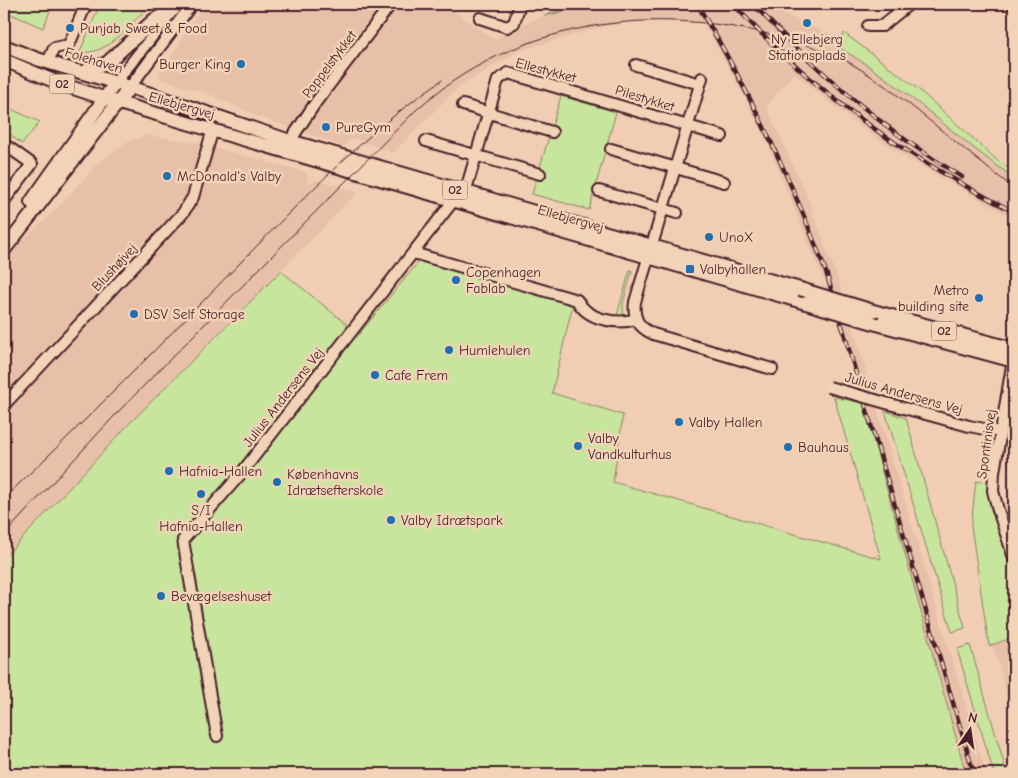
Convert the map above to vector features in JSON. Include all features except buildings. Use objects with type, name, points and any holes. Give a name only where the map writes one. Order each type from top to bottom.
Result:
[{"type":"main road","points":[[82,72],[107,63],[154,20],[173,6]]},
{"type":"main road","name":"Folehaven","points":[[4,46],[82,72],[110,90],[125,95]]},
{"type":"main road","name":"Folehaven","points":[[4,60],[61,84],[110,90],[125,95]]},
{"type":"main road","points":[[4,237],[34,198],[110,90]]},
{"type":"main road","name":"Ellebjergvej","points":[[125,95],[213,130],[650,251],[800,289],[1014,356]]},
{"type":"main road","name":"Ellebjergvej","points":[[125,95],[258,132],[460,197]]},
{"type":"main road","points":[[4,250],[125,95]]},
{"type":"main road","name":"Ellebjergvej","points":[[650,251],[806,303],[877,324],[1014,356]]},
{"type":"street","name":"Folehaven","points":[[48,62],[54,48],[69,45],[86,4]]},
{"type":"street","points":[[125,95],[192,4]]},
{"type":"street","name":"Poppelstykket","points":[[290,142],[316,102],[391,4]]},
{"type":"street","points":[[480,18],[508,26],[514,23],[520,4]]},
{"type":"street","points":[[868,26],[882,26],[909,4]]},
{"type":"street","points":[[110,90],[173,6]]},
{"type":"street","name":"Pilestykket","points":[[636,65],[701,81],[650,251]]},
{"type":"street","name":"Ellestykket","points":[[460,197],[476,155],[498,80],[508,73],[593,97]]},
{"type":"street","name":"Pilestykket","points":[[593,97],[722,136]]},
{"type":"street","points":[[463,106],[552,132]]},
{"type":"street","name":"Blushøjvej","points":[[4,405],[183,213],[193,197],[213,130]]},
{"type":"street","points":[[426,141],[540,174]]},
{"type":"street","points":[[4,144],[32,164],[4,201]]},
{"type":"street","points":[[611,149],[724,182]]},
{"type":"street","points":[[599,191],[677,213]]},
{"type":"street","name":"Julius Andersens Vej","points":[[217,736],[183,540],[239,476],[413,253],[460,197]]},
{"type":"street","points":[[650,251],[635,302],[636,319],[640,326],[652,334],[772,369]]},
{"type":"street","points":[[413,253],[577,300],[580,306],[606,321],[623,323],[636,319]]},
{"type":"street","name":"Spontinisvej","points":[[1014,356],[1000,432],[993,491],[1014,558]]},
{"type":"street","name":"Julius Andersens Vej","points":[[829,387],[969,426],[1000,432]]},
{"type":"shaded area","points":[[206,4],[452,4],[449,8],[495,40],[509,30],[544,16],[594,4],[759,4],[840,38],[836,46],[870,65],[1014,179],[1014,219],[907,158],[859,126],[794,73],[766,106],[806,194],[842,291],[986,774],[966,774],[863,403],[825,283],[764,135],[703,22],[680,20],[633,21],[586,31],[512,53],[513,55],[459,86],[393,153],[353,138],[343,146],[257,116],[211,95],[161,79],[159,73],[178,47],[187,28]]},
{"type":"shaded area","points":[[146,135],[199,143],[307,173],[307,184],[317,180],[358,192],[130,423],[4,558],[4,264],[25,238],[53,213],[99,162],[126,143]]},
{"type":"shaded area","points":[[1014,637],[1014,718],[993,645]]},
{"type":"green space","points":[[7,4],[53,4],[43,28],[4,11]]},
{"type":"green space","points":[[100,4],[143,4],[145,10],[124,32],[108,45],[99,50],[80,52]]},
{"type":"green space","points":[[578,4],[594,4],[544,16]]},
{"type":"green space","points":[[844,33],[917,88],[1001,164],[1014,170],[1014,178],[906,93],[838,47]]},
{"type":"green space","points":[[561,96],[616,112],[589,210],[532,194]]},
{"type":"green space","points":[[4,106],[40,122],[22,144],[4,130]]},
{"type":"green space","name":"Valby Idrætspark","points":[[426,253],[575,295],[552,393],[623,415],[613,482],[881,559],[834,397],[863,403],[966,774],[4,774],[4,558],[130,423],[281,271],[359,334]]},
{"type":"green space","points":[[630,270],[632,271],[623,303],[623,318],[616,319]]},
{"type":"green space","points":[[885,411],[906,418],[965,628],[952,632]]},
{"type":"green space","points":[[976,481],[990,484],[997,526],[1014,575],[1014,637],[989,646],[971,526]]},
{"type":"green space","points":[[970,645],[1007,774],[994,774],[957,649]]},
{"type":"tram line","points":[[4,535],[118,412],[416,110],[463,75],[513,49],[566,32],[621,22],[677,21],[733,27],[788,39],[842,58],[865,72],[909,104],[1014,188]]},
{"type":"tram line","points":[[4,498],[95,410],[338,165],[388,121],[442,80]]},
{"type":"railway","points":[[697,4],[752,102],[784,170],[827,275],[974,774]]},
{"type":"railway","points":[[733,4],[797,67],[864,121],[935,168],[1014,212]]},
{"type":"railway","points":[[753,4],[801,52],[852,98],[905,139],[962,177]]},
{"type":"place","name":"Ny Ellebjerg Stationsplads","points":[[807,23]]},
{"type":"place","name":"Punjab Sweet & Food","points":[[70,28]]},
{"type":"place","name":"Burger King","points":[[241,64]]},
{"type":"place","name":"PureGym","points":[[326,127]]},
{"type":"place","name":"McDonald's Valby","points":[[167,176]]},
{"type":"place","name":"UnoX","points":[[709,237]]},
{"type":"place","name":"Valbyhallen","points":[[690,269]]},
{"type":"place","name":"Copenhagen Fablab","points":[[456,280]]},
{"type":"place","name":"Metro building site","points":[[979,298]]},
{"type":"place","name":"DSV Self Storage","points":[[134,314]]},
{"type":"place","name":"Humlehulen","points":[[449,350]]},
{"type":"place","name":"Cafe Frem","points":[[375,375]]},
{"type":"place","name":"Valby Hallen","points":[[679,422]]},
{"type":"place","name":"Valby Vandkulturhus","points":[[578,446]]},
{"type":"place","name":"Bauhaus","points":[[788,447]]},
{"type":"place","name":"Hafnia-Hallen","points":[[169,471]]},
{"type":"place","name":"Københavns Idrætsefterskole","points":[[277,482]]},
{"type":"place","name":"S/I Hafnia-Hallen","points":[[201,494]]},
{"type":"place","name":"Valby Idrætspark","points":[[391,520]]},
{"type":"place","name":"Bevægelseshuset","points":[[161,596]]}]
